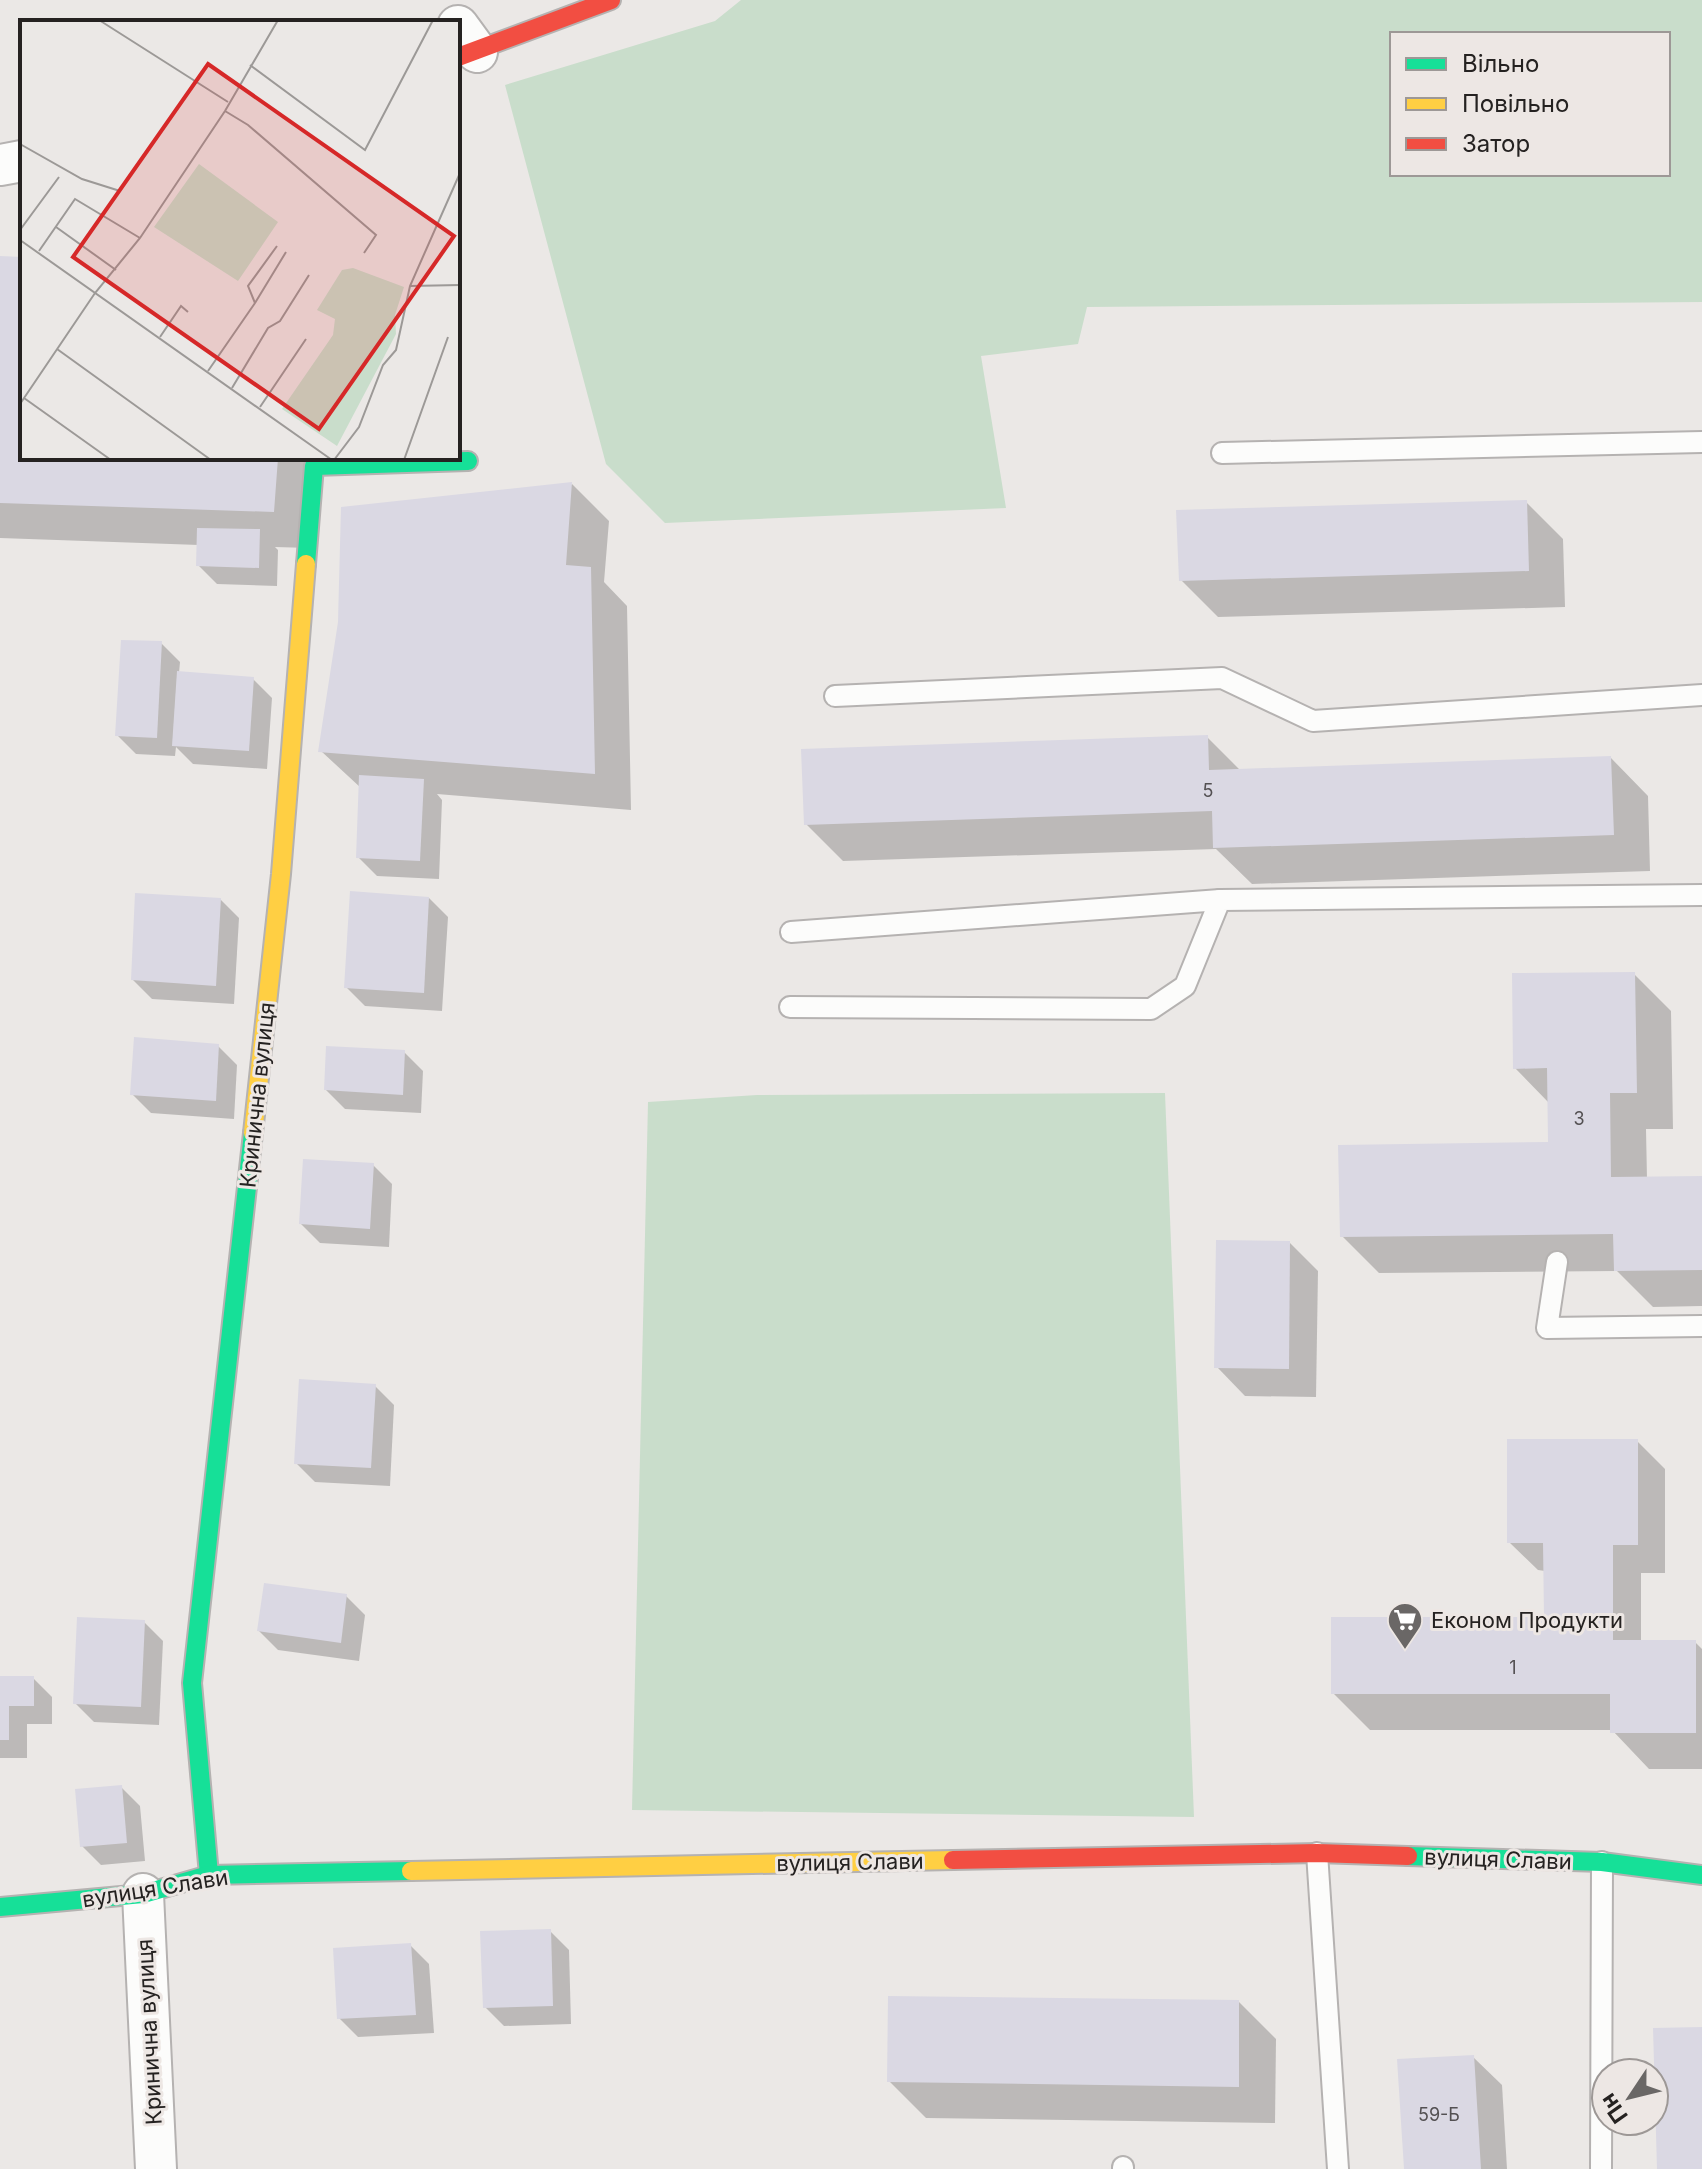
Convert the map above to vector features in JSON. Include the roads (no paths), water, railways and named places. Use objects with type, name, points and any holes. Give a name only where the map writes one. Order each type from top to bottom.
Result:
[{"type":"street","points":[[439,0],[451,20]]},
{"type":"street","points":[[462,39],[611,0]]},
{"type":"street","points":[[0,165],[20,161]]},
{"type":"street","name":"Кринична вулиця","points":[[209,1875],[192,1683],[281,874],[314,466],[468,461]]},
{"type":"street","name":"вулиця Слави","points":[[0,1907],[143,1894],[209,1875],[1317,1853],[1602,1862],[1702,1875]]},
{"type":"street","name":"Кринична вулиця","points":[[143,1894],[156,2169]]},
{"type":"lane","points":[[1222,453],[1702,442]]},
{"type":"lane","points":[[835,696],[1222,678],[1313,721],[1702,695]]},
{"type":"lane","points":[[791,932],[1220,900],[1702,895]]},
{"type":"lane","points":[[790,1007],[1151,1009],[1185,986],[1220,900]]},
{"type":"lane","points":[[1557,1262],[1547,1328],[1702,1326]]},
{"type":"lane","points":[[1317,1853],[1338,2169]]},
{"type":"lane","points":[[1601,2169],[1602,1862]]},
{"type":"place","name":"Економ Продукти","points":[[1405,1651]]}]
